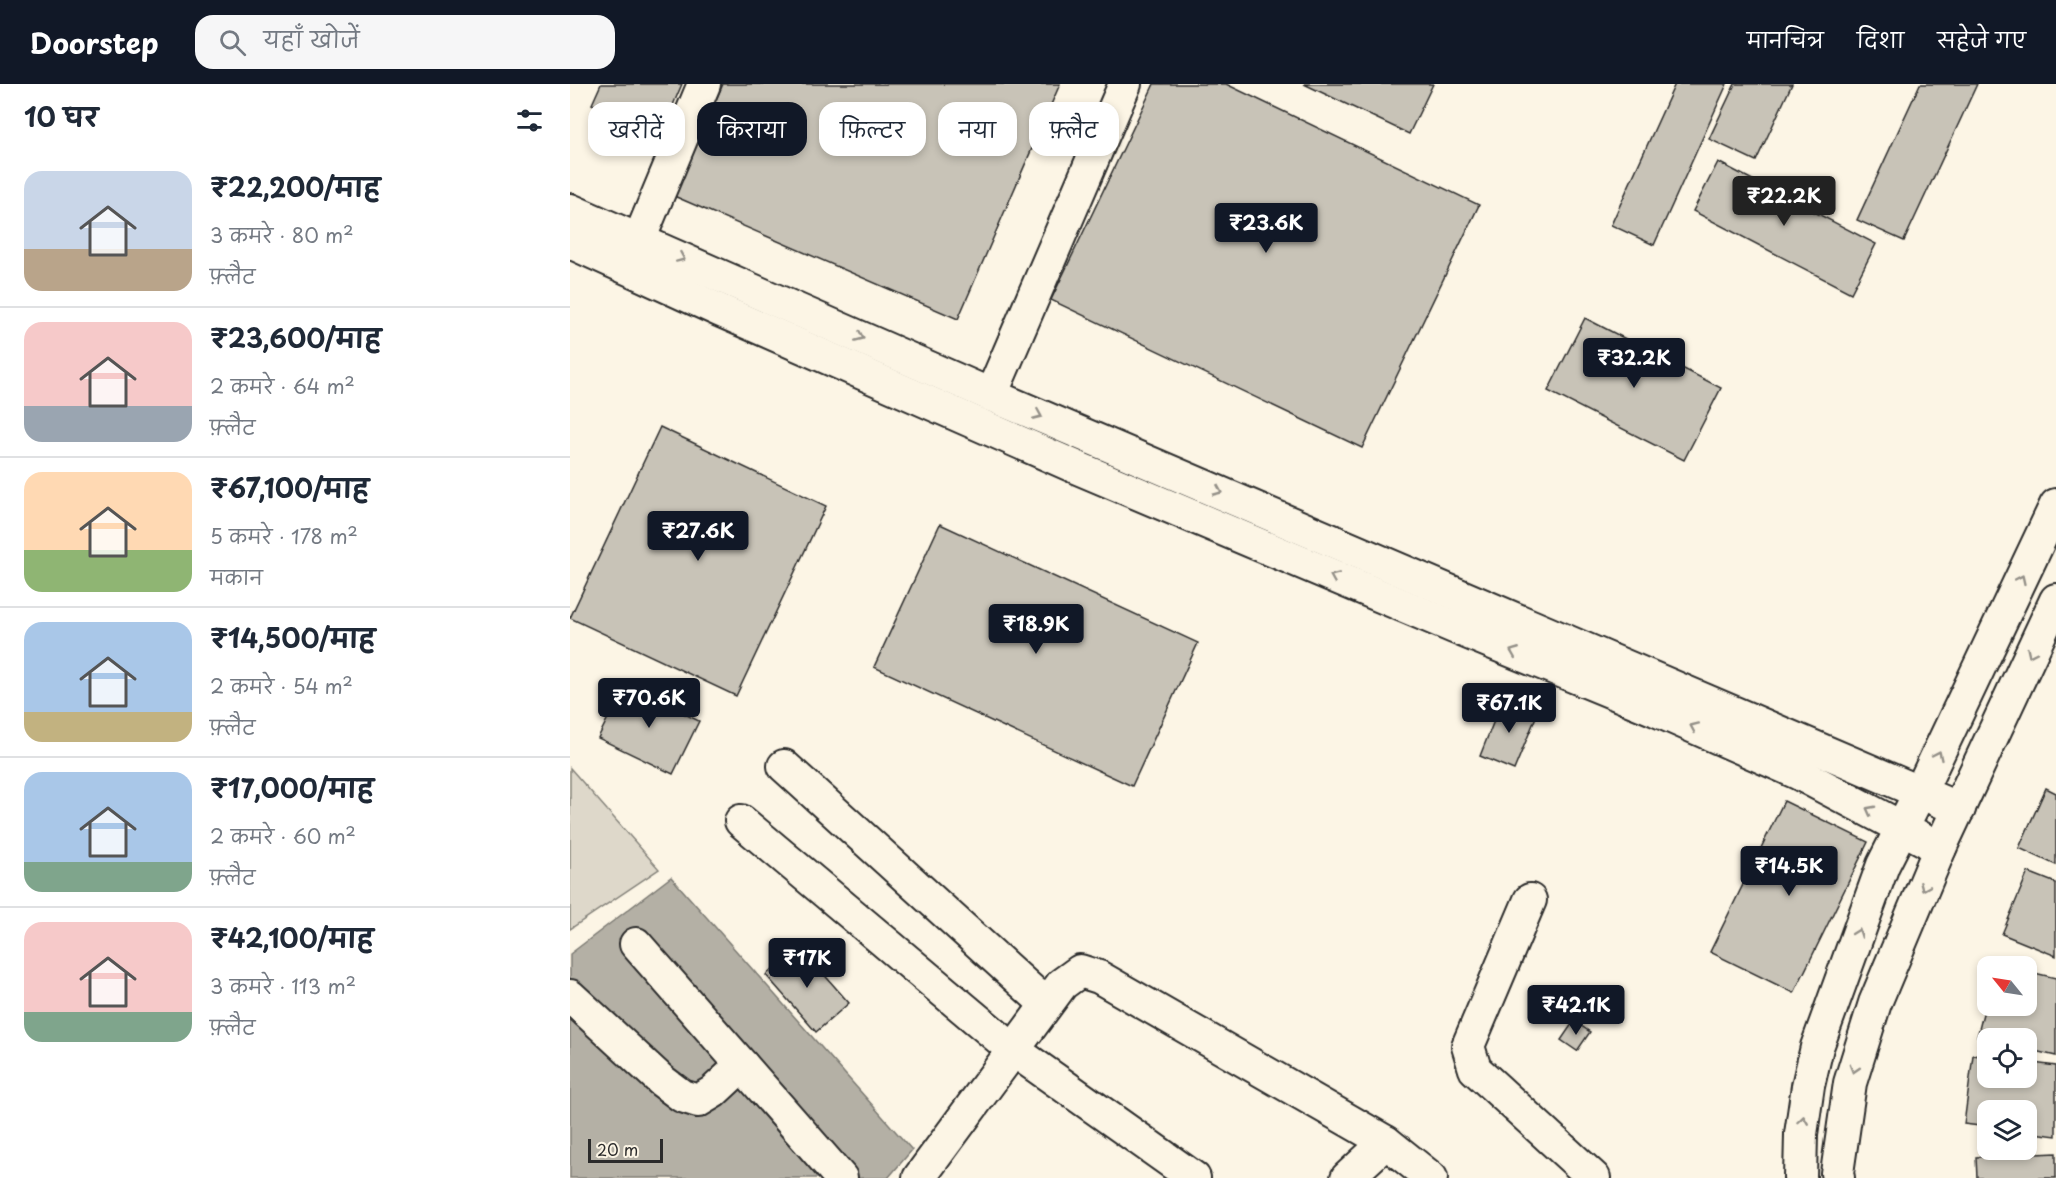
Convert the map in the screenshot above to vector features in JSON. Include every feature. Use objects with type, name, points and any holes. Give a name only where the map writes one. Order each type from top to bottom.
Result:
[{"type":"street","points":[[639,240],[704,84]]},
{"type":"street","points":[[991,394],[1125,84]]},
{"type":"street","points":[[570,210],[991,394],[1959,809]]},
{"type":"street","points":[[570,242],[1078,468],[1733,744],[1798,773],[1940,848]]},
{"type":"street","points":[[1800,1178],[1801,1134],[1817,1047],[1883,865],[2056,505]]},
{"type":"street","points":[[1838,1178],[1850,1083],[1875,1003],[1940,848],[2056,600]]},
{"type":"street","points":[[784,766],[1046,1004]]},
{"type":"street","points":[[741,821],[1012,1049],[1194,1178]]},
{"type":"street","points":[[1530,900],[1468,1046],[1475,1069],[1594,1178]]},
{"type":"street","points":[[636,944],[841,1178]]},
{"type":"street","points":[[919,1178],[1046,1004],[1062,984],[1080,971],[1099,977],[1386,1142],[1431,1178]]},
{"type":"street","points":[[570,996],[662,1082],[682,1096],[698,1101],[713,1092],[742,1065]]},
{"type":"street","points":[[1347,1178],[1386,1142]]},
{"type":"shaded area","points":[[570,768],[659,869],[570,929]]},
{"type":"shaded area","points":[[671,877],[912,1150],[888,1178],[570,1178],[570,954]]},
{"type":"building","points":[[601,84],[682,84],[674,102],[593,102]]},
{"type":"building","points":[[723,84],[1060,84],[1052,102],[1029,102],[1029,155],[958,319],[674,196],[697,143],[697,156],[807,156],[807,102],[715,102]]},
{"type":"building","points":[[1154,84],[1226,84],[1479,205],[1362,448],[1051,300]]},
{"type":"building","points":[[1304,84],[1433,84],[1409,134]]},
{"type":"building","points":[[1675,84],[1727,84],[1654,245],[1611,225]]},
{"type":"building","points":[[1735,84],[1792,84],[1756,161],[1709,139]]},
{"type":"building","points":[[1920,84],[1977,84],[1904,241],[1857,220]]},
{"type":"building","points":[[1718,162],[1876,244],[1851,293],[1693,211]]},
{"type":"building","points":[[1585,318],[1721,388],[1684,460],[1548,391]]},
{"type":"building","points":[[660,427],[826,506],[736,696],[570,618]]},
{"type":"building","points":[[940,524],[1198,643],[1132,786],[874,667]]},
{"type":"building","points":[[625,684],[699,721],[673,774],[598,738]]},
{"type":"building","points":[[1503,698],[1538,712],[1514,770],[1480,756]]},
{"type":"building","points":[[2046,788],[2056,793],[2056,865],[2019,848]]},
{"type":"building","points":[[1784,801],[1868,842],[1794,993],[1710,952]]},
{"type":"building","points":[[2028,872],[2056,883],[2056,956],[2002,934]]},
{"type":"building","points":[[799,946],[849,1003],[816,1032],[766,975]]},
{"type":"building","points":[[2037,974],[2056,978],[2056,1056],[2037,1052],[2037,1028],[1979,1028],[1982,1016],[2037,1016]]},
{"type":"building","points":[[1574,1021],[1590,1032],[1577,1051],[1561,1040]]},
{"type":"building","points":[[1973,1055],[1977,1056],[1977,1088],[2037,1088],[2037,1063],[2056,1066],[2056,1136],[2037,1133],[2037,1100],[1977,1100],[1977,1126],[1964,1124]]},
{"type":"building","points":[[2056,1153],[2056,1178],[1977,1178],[1976,1157],[1977,1160],[2037,1160],[2037,1154]]}]
